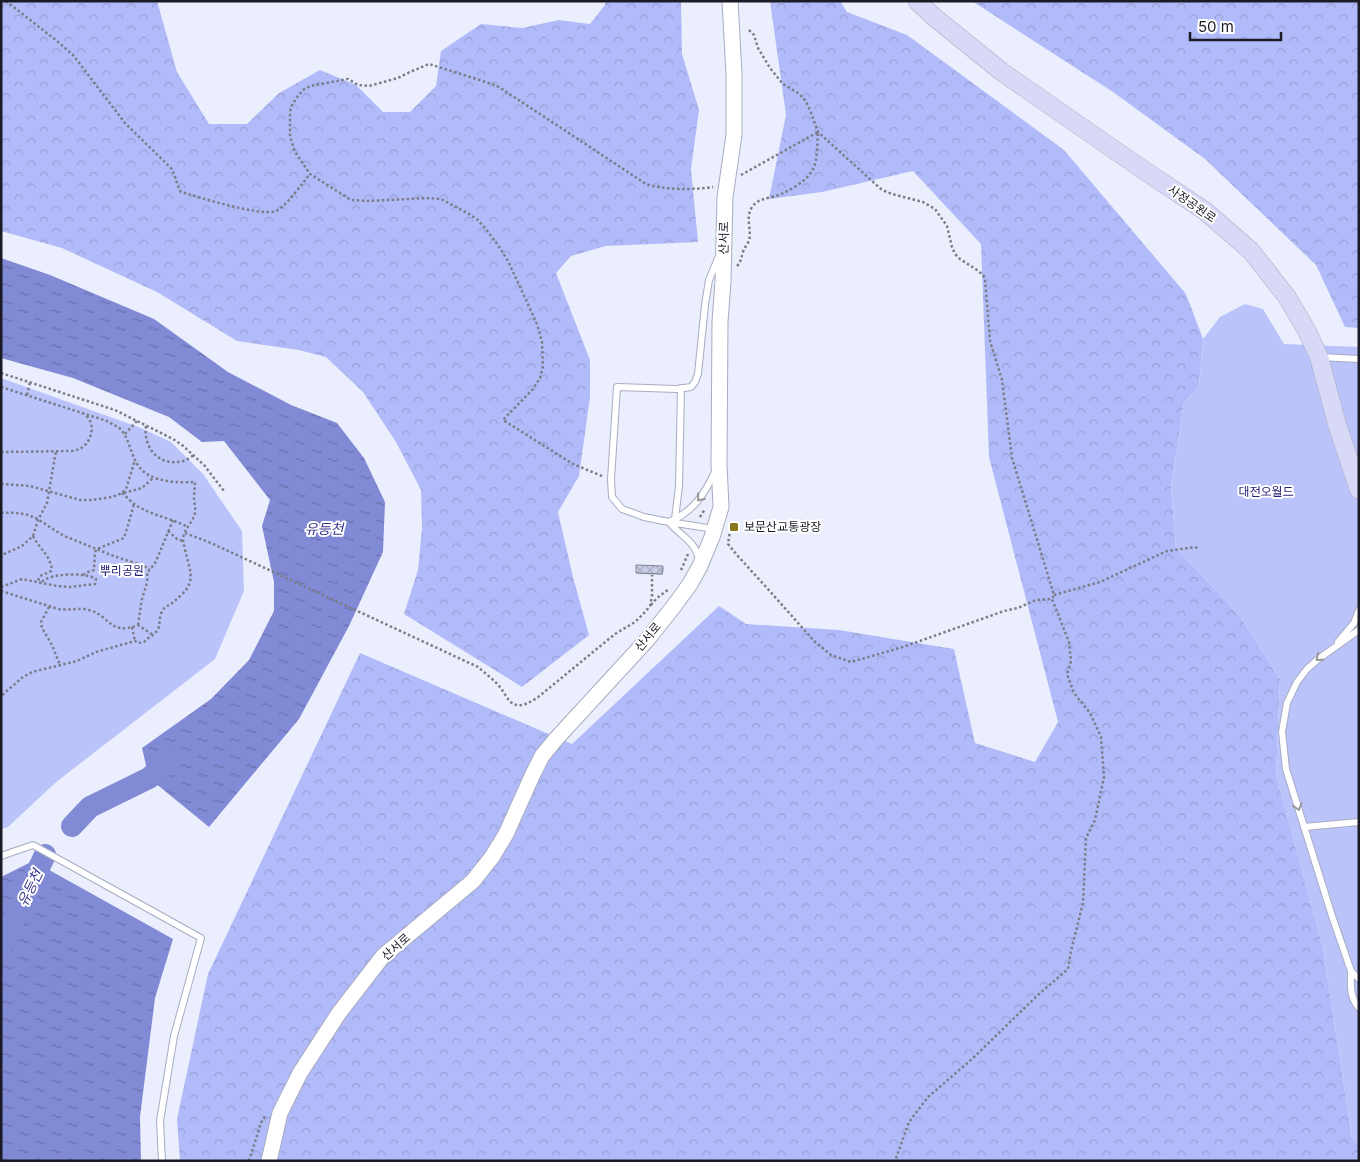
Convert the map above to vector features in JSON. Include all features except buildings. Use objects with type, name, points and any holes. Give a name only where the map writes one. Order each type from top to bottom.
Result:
[{"type":"main road","name":"사정공원로","points":[[917,1],[1002,72],[1205,211],[1251,251],[1287,297],[1307,331],[1318,357],[1337,424],[1359,490]]},
{"type":"street","name":"산서로","points":[[269,1161],[280,1113],[300,1073],[339,1013],[384,956],[473,881],[492,857],[506,834],[542,756],[647,640],[674,606],[700,566],[712,537],[721,507],[719,464],[720,322],[725,197],[734,135],[734,74],[730,1]]},
{"type":"lane","points":[[714,529],[644,517],[622,509],[612,497],[611,479],[617,387],[690,388],[695,382],[698,374],[709,280],[724,246]]},
{"type":"lane","points":[[1318,357],[1359,359]]},
{"type":"lane","points":[[681,388],[679,486],[672,521],[676,530],[697,551],[700,566]]},
{"type":"lane","points":[[672,521],[688,510],[702,496],[719,464]]},
{"type":"lane","points":[[1332,648],[1354,622],[1359,610]]},
{"type":"lane","points":[[1359,630],[1332,648],[1307,669],[1297,682],[1287,703],[1282,732],[1286,769],[1351,971],[1350,991],[1359,1008]]},
{"type":"lane","points":[[1304,827],[1359,822]]},
{"type":"lane","points":[[1,856],[34,845],[201,938],[174,1036],[160,1122],[162,1161]]},
{"type":"lane","points":[[1351,971],[1359,979]]},
{"type":"path","points":[[6,1],[73,55],[125,123],[171,168],[181,192],[220,204],[260,212],[273,212],[278,211],[284,206],[310,174]]},
{"type":"path","points":[[749,30],[754,36],[758,48],[778,78],[805,100],[818,132],[882,190],[923,202],[935,209],[947,226],[955,254],[983,275],[986,287],[990,341],[1002,380],[1012,458],[1054,595],[1052,599],[1069,642],[1071,661],[1067,674],[1074,692],[1090,713],[1101,737],[1104,777],[1095,820],[1086,838],[1083,903],[1068,969],[1039,994],[972,1059],[928,1097],[909,1122],[895,1161]]},
{"type":"path","points":[[611,479],[573,464],[503,420],[540,378],[543,366],[542,342],[508,261],[482,224],[469,214],[441,199],[356,201],[344,196],[310,174],[295,152],[290,130],[292,105],[304,90],[319,83],[348,79],[358,85],[369,86],[398,78],[429,64],[499,87],[646,184],[667,188],[718,186],[818,132]]},
{"type":"path","points":[[723,281],[741,262],[742,253],[749,241],[748,217],[751,208],[759,201],[787,192],[810,176],[815,164],[818,132]]},
{"type":"path","points":[[1,373],[115,410],[137,421],[182,445],[194,455],[224,491]]},
{"type":"path","points":[[26,395],[30,382]]},
{"type":"path","points":[[1,388],[107,421],[118,427],[124,434],[135,460],[146,474],[179,483],[195,482],[195,512],[183,541],[190,567],[189,585],[187,590],[165,607],[160,618],[158,630],[148,636],[144,642],[138,643],[136,641],[96,652],[77,661],[32,672],[23,677],[1,696]]},
{"type":"path","points":[[1,452],[72,451],[80,449],[85,445],[92,431],[89,418],[82,413]]},
{"type":"path","points":[[124,434],[137,421]]},
{"type":"path","points":[[146,426],[145,432],[148,446],[153,454],[160,459],[170,462],[183,461],[194,455]]},
{"type":"path","points":[[1,558],[2,555],[22,546],[33,536],[38,520],[47,503],[56,451]]},
{"type":"path","points":[[122,493],[126,489],[135,460]]},
{"type":"path","points":[[1,484],[30,486],[70,498],[92,500],[112,497],[142,488],[154,477]]},
{"type":"path","points":[[122,493],[134,504],[149,512],[188,528]]},
{"type":"path","points":[[84,575],[94,570],[97,548],[124,538],[134,504]]},
{"type":"path","points":[[700,517],[707,505]]},
{"type":"path","points":[[1,512],[15,512],[27,515],[68,538],[150,569]]},
{"type":"path","points":[[732,518],[728,544],[736,554],[814,641],[831,655],[852,662],[903,648],[1036,600],[1052,599]]},
{"type":"path","points":[[138,625],[148,579],[147,573],[155,563],[172,520]]},
{"type":"path","points":[[168,531],[177,539],[183,541]]},
{"type":"path","points":[[185,533],[211,543],[478,667],[500,687],[510,702],[521,706],[537,698],[615,634],[635,622],[657,598],[670,588]]},
{"type":"path","points":[[33,536],[37,544],[47,555],[52,569],[40,576],[38,581]]},
{"type":"path","points":[[1054,595],[1100,582],[1167,551],[1195,547],[1199,549]]},
{"type":"path","points":[[678,577],[690,548]]},
{"type":"path","points":[[1,587],[22,579],[56,586],[92,586],[95,584],[96,579],[84,575],[54,576],[42,582]]},
{"type":"path","points":[[650,606],[652,575]]},
{"type":"path","points":[[670,593],[675,585]]},
{"type":"path","points":[[1,591],[49,607],[64,610],[85,609],[94,611],[113,626],[124,629],[138,625]]},
{"type":"path","points":[[49,607],[41,622],[42,628],[52,645],[60,665]]},
{"type":"path","points":[[138,625],[152,635]]},
{"type":"path","points":[[132,627],[136,641]]},
{"type":"path","points":[[249,1161],[261,1123],[266,1114]]},
{"type":"green space","points":[[1,1],[157,1],[177,72],[209,124],[247,124],[279,93],[320,70],[356,85],[383,112],[410,112],[436,86],[441,51],[481,24],[522,28],[559,20],[590,24],[605,5],[605,1],[681,1],[682,54],[699,110],[691,169],[698,242],[606,246],[571,256],[556,273],[590,360],[590,397],[579,476],[558,512],[589,635],[522,687],[404,614],[418,570],[422,528],[421,490],[396,442],[363,392],[326,357],[299,350],[237,341],[157,292],[62,248],[1,231]]},
{"type":"green space","points":[[770,1],[840,1],[847,12],[907,35],[1064,150],[1186,294],[1203,339],[1199,387],[1184,402],[1171,486],[1176,548],[1239,615],[1280,679],[1276,775],[1323,948],[1352,1138],[1359,1144],[1359,1161],[180,1161],[177,1119],[208,974],[360,653],[572,744],[719,606],[746,624],[839,630],[954,649],[975,743],[1035,762],[1058,722],[989,457],[981,244],[913,171],[822,192],[769,199],[786,115]]},
{"type":"green space","points":[[972,1],[1359,1],[1359,328],[1345,327],[1316,265],[1205,159],[1113,92]]},
{"type":"green space","name":"대전오월드","points":[[1245,304],[1263,309],[1284,344],[1359,347],[1359,1144],[1352,1138],[1323,948],[1276,775],[1280,679],[1239,615],[1176,548],[1171,486],[1184,402],[1199,387],[1203,339],[1220,317]]},
{"type":"green space","name":"뿌리공원","points":[[1,378],[141,428],[171,442],[203,474],[242,531],[244,591],[215,659],[55,783],[8,827],[1,829]]},
{"type":"water","name":"유등천","points":[[1,258],[50,275],[154,319],[228,372],[291,405],[337,423],[364,458],[385,502],[383,552],[349,626],[299,719],[209,827],[149,778],[142,748],[211,699],[249,660],[274,611],[274,582],[262,526],[270,500],[224,441],[202,442],[169,417],[73,378],[1,358]]},
{"type":"water","points":[[33,861],[173,939],[155,998],[140,1117],[141,1161],[1,1161],[1,877]]},
{"type":"waterway","name":"유등천","points":[[72,826],[90,807],[149,778],[172,759]]},
{"type":"waterway","name":"유등천","points":[[1,947],[45,855]]},
{"type":"place","name":"보문산교통광장","points":[[734,527]]}]
